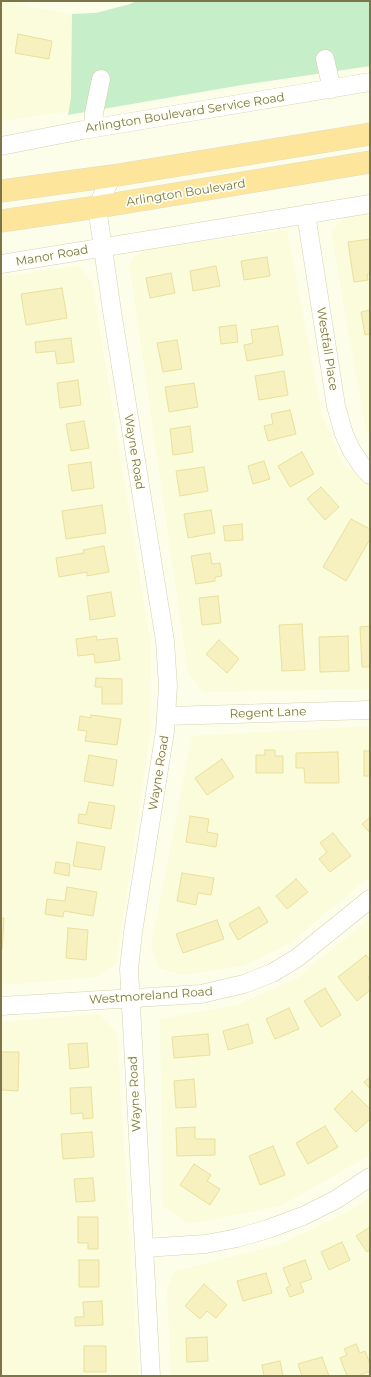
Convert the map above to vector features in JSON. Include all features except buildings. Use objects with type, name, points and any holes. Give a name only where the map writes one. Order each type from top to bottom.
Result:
[{"type":"highway","points":[[1,191],[112,176],[370,134]]},
{"type":"highway","name":"Arlington Boulevard","points":[[1,221],[97,208],[370,162]]},
{"type":"street","points":[[325,59],[332,89]]},
{"type":"street","points":[[93,128],[94,112],[101,79]]},
{"type":"street","name":"Arlington Boulevard Service Road","points":[[1,146],[93,128],[370,82]]},
{"type":"street","points":[[97,208],[112,176]]},
{"type":"street","points":[[103,247],[370,204]]},
{"type":"street","name":"Wayne Road","points":[[97,208],[165,641],[168,686],[166,731],[133,932],[129,969],[151,1376]]},
{"type":"street","name":"Westfall Place","points":[[306,214],[336,406],[344,434],[352,451],[370,475]]},
{"type":"street","name":"Manor Road","points":[[1,264],[103,247]]},
{"type":"street","name":"Regent Lane","points":[[167,716],[370,710]]},
{"type":"street","name":"Westmoreland Road","points":[[1,1006],[201,994],[244,984],[272,973],[297,958],[370,899]]},
{"type":"street","points":[[144,1248],[206,1244],[237,1238],[268,1229],[303,1216],[337,1199],[370,1177]]},
{"type":"shaded area","points":[[1,1],[18,1],[28,6],[72,14],[71,111],[1,121]]},
{"type":"shaded area","points":[[136,1],[370,1],[370,66],[242,85],[68,115],[71,98],[72,14],[96,13]]},
{"type":"shaded area","points":[[370,212],[370,436],[366,432],[331,232],[346,216]]},
{"type":"shaded area","points":[[287,230],[322,415],[343,464],[370,486],[370,689],[203,692],[188,672],[129,262],[143,250]]},
{"type":"shaded area","points":[[78,266],[92,282],[151,647],[149,741],[116,963],[97,977],[1,985],[1,277]]},
{"type":"shaded area","points":[[370,726],[370,876],[290,943],[244,966],[182,975],[159,968],[151,947],[192,736]]},
{"type":"shaded area","points":[[370,918],[370,1155],[281,1206],[188,1224],[163,1206],[160,1019],[237,1005],[296,979]]},
{"type":"shaded area","points":[[99,1014],[117,1033],[138,1376],[1,1376],[1,1022]]},
{"type":"shaded area","points":[[370,1196],[370,1376],[171,1376],[167,1288],[175,1271],[281,1244],[352,1210]]}]
